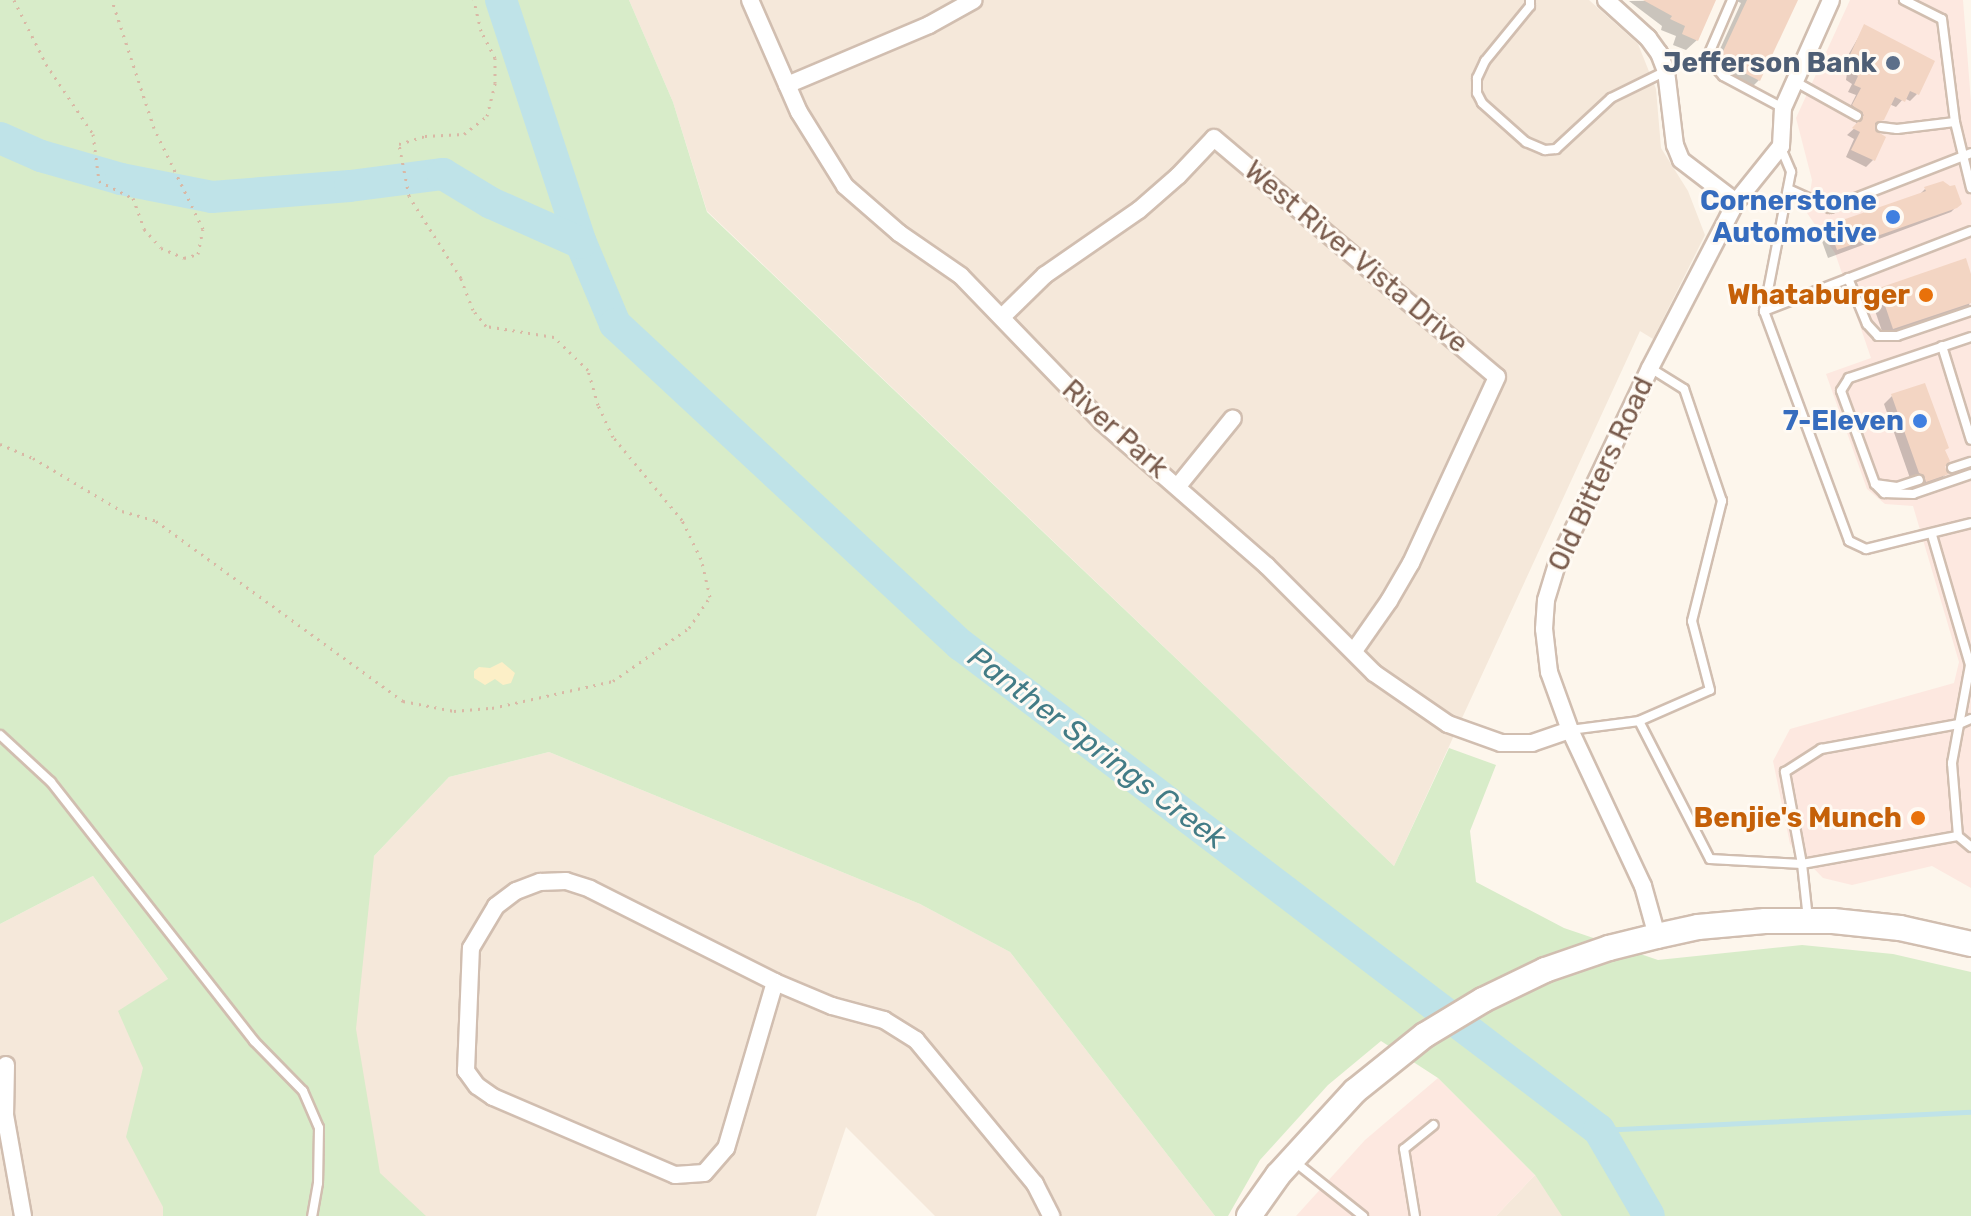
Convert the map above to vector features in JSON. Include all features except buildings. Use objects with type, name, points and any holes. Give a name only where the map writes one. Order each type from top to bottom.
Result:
[{"type":"main road","points":[[1249,1216],[1322,1123],[1391,1061],[1425,1035],[1483,1000],[1545,970],[1609,948],[1711,926],[1809,921],[1900,928],[1971,944]]},
{"type":"street","name":"River Park","points":[[750,0],[819,148],[845,186],[899,233],[961,276],[1102,422],[1267,566],[1397,692],[1448,724],[1501,743],[1532,743],[1570,730]]},
{"type":"street","points":[[787,85],[929,25],[974,0]]},
{"type":"street","points":[[1606,0],[1648,38],[1666,71],[1675,145],[1681,160],[1736,202]]},
{"type":"street","points":[[1781,146],[1783,108],[1831,0]]},
{"type":"street","name":"West River Vista Drive","points":[[1002,317],[1045,275],[1139,210],[1178,176],[1214,138],[1497,377],[1411,563],[1354,651]]},
{"type":"street","name":"Old Bitters Road","points":[[1657,936],[1643,886],[1570,730],[1549,672],[1544,629],[1546,600],[1557,564],[1650,368],[1736,202],[1781,146]]},
{"type":"street","points":[[1178,486],[1233,418]]},
{"type":"street","points":[[775,982],[726,1148],[704,1173],[675,1175],[507,1103],[477,1086],[466,1071],[471,948],[496,906],[516,891],[540,882],[566,881],[590,889],[775,982],[832,1006],[884,1020],[916,1040],[1035,1184],[1051,1216]]},
{"type":"street","points":[[6,1065],[5,1115],[23,1216]]},
{"type":"lane","points":[[1530,0],[1530,6],[1485,61],[1477,78],[1477,93],[1482,103],[1526,142],[1545,150],[1556,149],[1611,98],[1666,71]]},
{"type":"lane","points":[[1731,0],[1710,44],[1707,58],[1723,76],[1783,108]]},
{"type":"lane","points":[[1904,0],[1942,19],[1955,122],[1966,155],[1971,188]]},
{"type":"lane","points":[[1793,81],[1857,116]]},
{"type":"lane","points":[[1881,127],[1897,129],[1955,122]]},
{"type":"lane","points":[[1781,146],[1791,172],[1764,311],[1849,541],[1866,549],[1971,523]]},
{"type":"lane","points":[[1788,189],[1830,208],[1966,155]]},
{"type":"lane","points":[[1764,311],[1971,231]]},
{"type":"lane","points":[[1848,278],[1867,324],[1878,336],[1897,336],[1971,311]]},
{"type":"lane","points":[[1971,337],[1849,378],[1841,391],[1875,484],[1884,493],[1901,496],[1971,474]]},
{"type":"lane","points":[[1942,346],[1971,440]]},
{"type":"lane","points":[[1570,730],[1639,721],[1710,690],[1692,621],[1722,501],[1684,389],[1650,368]]},
{"type":"lane","points":[[1952,468],[1971,462]]},
{"type":"lane","points":[[1875,484],[1897,487],[1919,480]]},
{"type":"lane","points":[[1932,535],[1970,665],[1952,763],[1958,836],[1971,847]]},
{"type":"lane","points":[[1962,638],[1971,642]]},
{"type":"lane","points":[[1809,921],[1785,772],[1821,749],[1959,724],[1971,719]]},
{"type":"lane","points":[[1639,721],[1710,859],[1802,864],[1958,836]]},
{"type":"lane","points":[[0,735],[51,782],[254,1041],[303,1091],[319,1128],[318,1183],[312,1216]]},
{"type":"lane","points":[[1415,1216],[1404,1149],[1434,1125]]},
{"type":"lane","points":[[1291,1159],[1363,1216]]},
{"type":"path","points":[[14,0],[46,64],[94,140],[99,181],[133,198],[144,229],[173,256],[184,258],[198,254],[203,229],[145,104],[112,0]]},
{"type":"path","points":[[0,444],[33,458],[122,511],[156,521],[403,701],[454,711],[492,708],[613,681],[689,628],[710,597],[701,559],[682,520],[613,437],[598,405],[588,370],[554,337],[486,326],[473,310],[461,278],[435,242],[408,191],[399,144],[425,136],[464,134],[487,116],[495,83],[495,58],[481,31],[474,0]]},
{"type":"shaded area","points":[[629,0],[1589,0],[1638,44],[1656,89],[1661,148],[1688,191],[1705,235],[1653,339],[1640,331],[1394,866],[707,211],[673,102]]},
{"type":"shaded area","points":[[1850,0],[1963,0],[1971,102],[1971,888],[1932,866],[1852,885],[1823,878],[1790,844],[1773,761],[1790,729],[1954,683],[1959,662],[1913,506],[1885,504],[1867,489],[1826,374],[1871,358],[1835,253],[1807,213],[1812,180],[1796,118]]},
{"type":"shaded area","points":[[549,752],[920,904],[1010,952],[1215,1216],[935,1216],[846,1127],[816,1216],[327,1216],[298,936],[449,777]]},
{"type":"shaded area","points":[[93,876],[168,979],[277,1216],[0,1216],[0,924]]},
{"type":"shaded area","points":[[1438,1078],[1535,1175],[1496,1216],[1296,1216],[1365,1140]]},
{"type":"shaded area","points":[[1535,1175],[1563,1216],[1496,1216]]},
{"type":"green space","points":[[0,0],[629,0],[673,102],[707,212],[1394,866],[1449,748],[1496,765],[1470,831],[1476,882],[1564,928],[1658,960],[1802,945],[1893,954],[1971,972],[1971,1216],[1562,1216],[1535,1175],[1438,1078],[1381,1041],[1328,1085],[1260,1160],[1228,1216],[1215,1216],[1010,952],[920,904],[549,752],[449,777],[374,856],[356,1029],[380,1173],[426,1216],[163,1216],[163,1207],[126,1137],[143,1068],[118,1011],[168,979],[93,876],[0,924]]},
{"type":"sand","points":[[502,662],[515,673],[511,683],[503,685],[495,679],[485,685],[474,678],[474,671],[479,667],[490,668]]},
{"type":"waterway","name":"Panther Springs Creek","points":[[501,0],[581,243],[615,324],[961,645],[1599,1130],[1649,1216]]},
{"type":"waterway","name":"Panther Springs Creek","points":[[0,138],[41,156],[121,179],[212,197],[350,186],[443,174],[491,203],[581,243]]},
{"type":"waterway","points":[[1599,1130],[1971,1112]]},
{"type":"place","name":"Jefferson Bank","points":[[1893,63]]},
{"type":"place","name":"Cornerstone Automotive","points":[[1893,217]]},
{"type":"place","name":"Whataburger","points":[[1926,295]]},
{"type":"place","name":"7-Eleven","points":[[1920,421]]},
{"type":"place","name":"Benjie's Munch","points":[[1918,818]]}]
